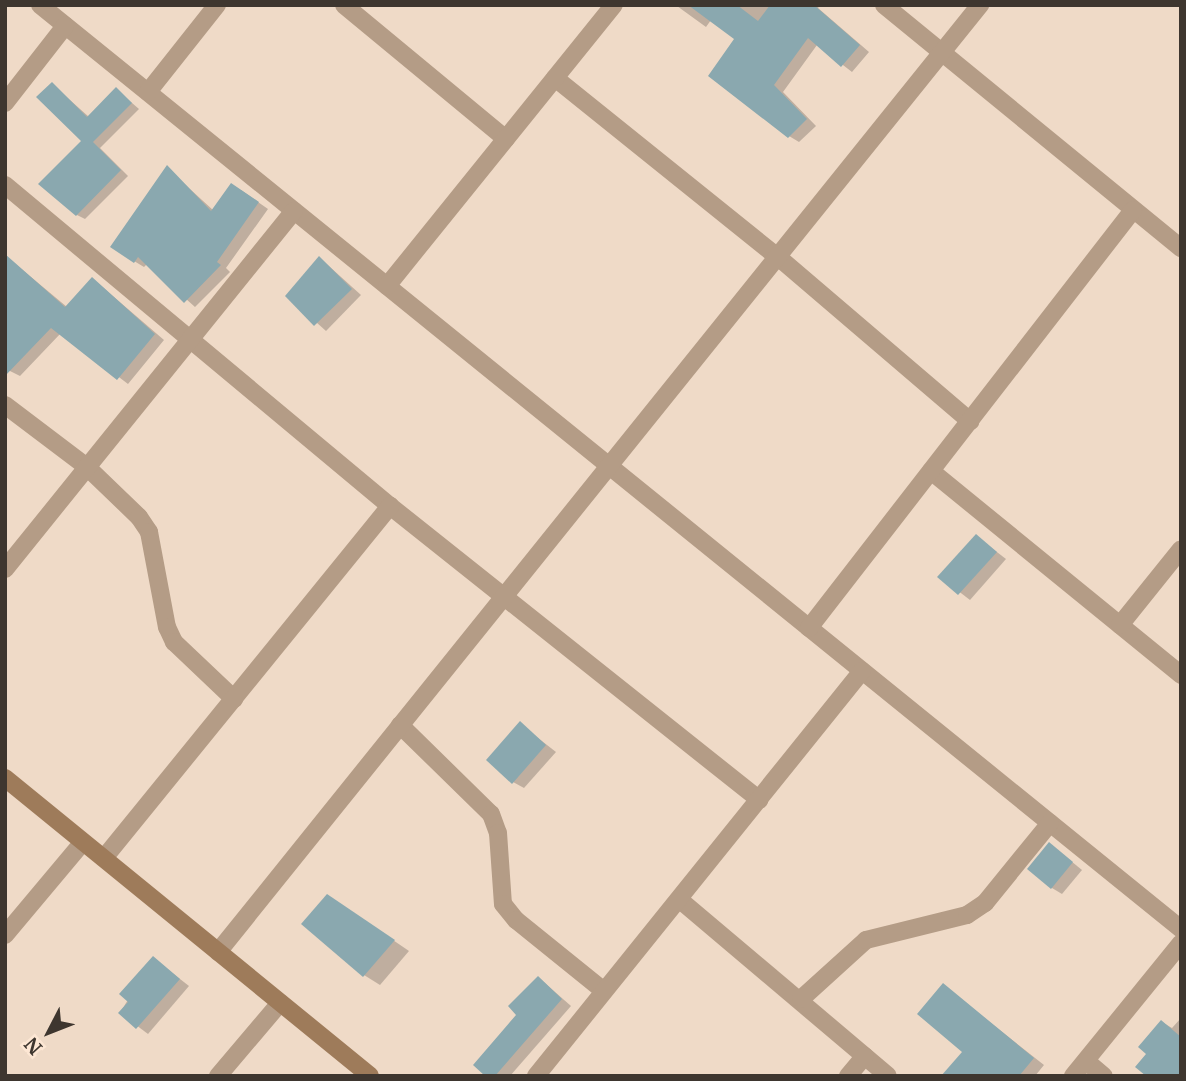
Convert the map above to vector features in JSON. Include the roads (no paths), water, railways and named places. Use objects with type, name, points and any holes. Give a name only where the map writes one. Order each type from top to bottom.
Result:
[{"type":"main road","points":[[5,778],[370,1076]]},
{"type":"street","points":[[40,5],[1181,929]]},
{"type":"street","points":[[148,92],[217,5]]},
{"type":"street","points":[[344,5],[506,139]]},
{"type":"street","points":[[387,286],[614,5]]},
{"type":"street","points":[[884,5],[1181,248]]},
{"type":"street","points":[[218,952],[980,5]]},
{"type":"street","points":[[5,103],[65,26]]},
{"type":"street","points":[[555,78],[778,257],[970,421]]},
{"type":"street","points":[[5,185],[390,506],[759,800]]},
{"type":"street","points":[[809,628],[1133,210]]},
{"type":"street","points":[[5,569],[294,211]]},
{"type":"street","points":[[5,405],[87,467],[149,532],[167,627],[174,642],[234,699]]},
{"type":"street","points":[[931,471],[1181,675]]},
{"type":"street","points":[[104,858],[390,506]]},
{"type":"street","points":[[1120,625],[1181,549]]},
{"type":"street","points":[[536,1076],[862,671]]},
{"type":"street","points":[[400,725],[491,814],[498,833],[503,904],[516,920],[604,991]]},
{"type":"street","points":[[801,999],[866,940],[967,915],[985,903],[1050,823]]},
{"type":"street","points":[[5,935],[83,842]]},
{"type":"street","points":[[680,900],[801,999],[888,1076]]},
{"type":"street","points":[[1073,1076],[1181,943]]},
{"type":"street","points":[[218,1076],[280,1003]]},
{"type":"street","points":[[848,1076],[865,1056]]},
{"type":"street","points":[[1086,1061],[1104,1076]]}]
